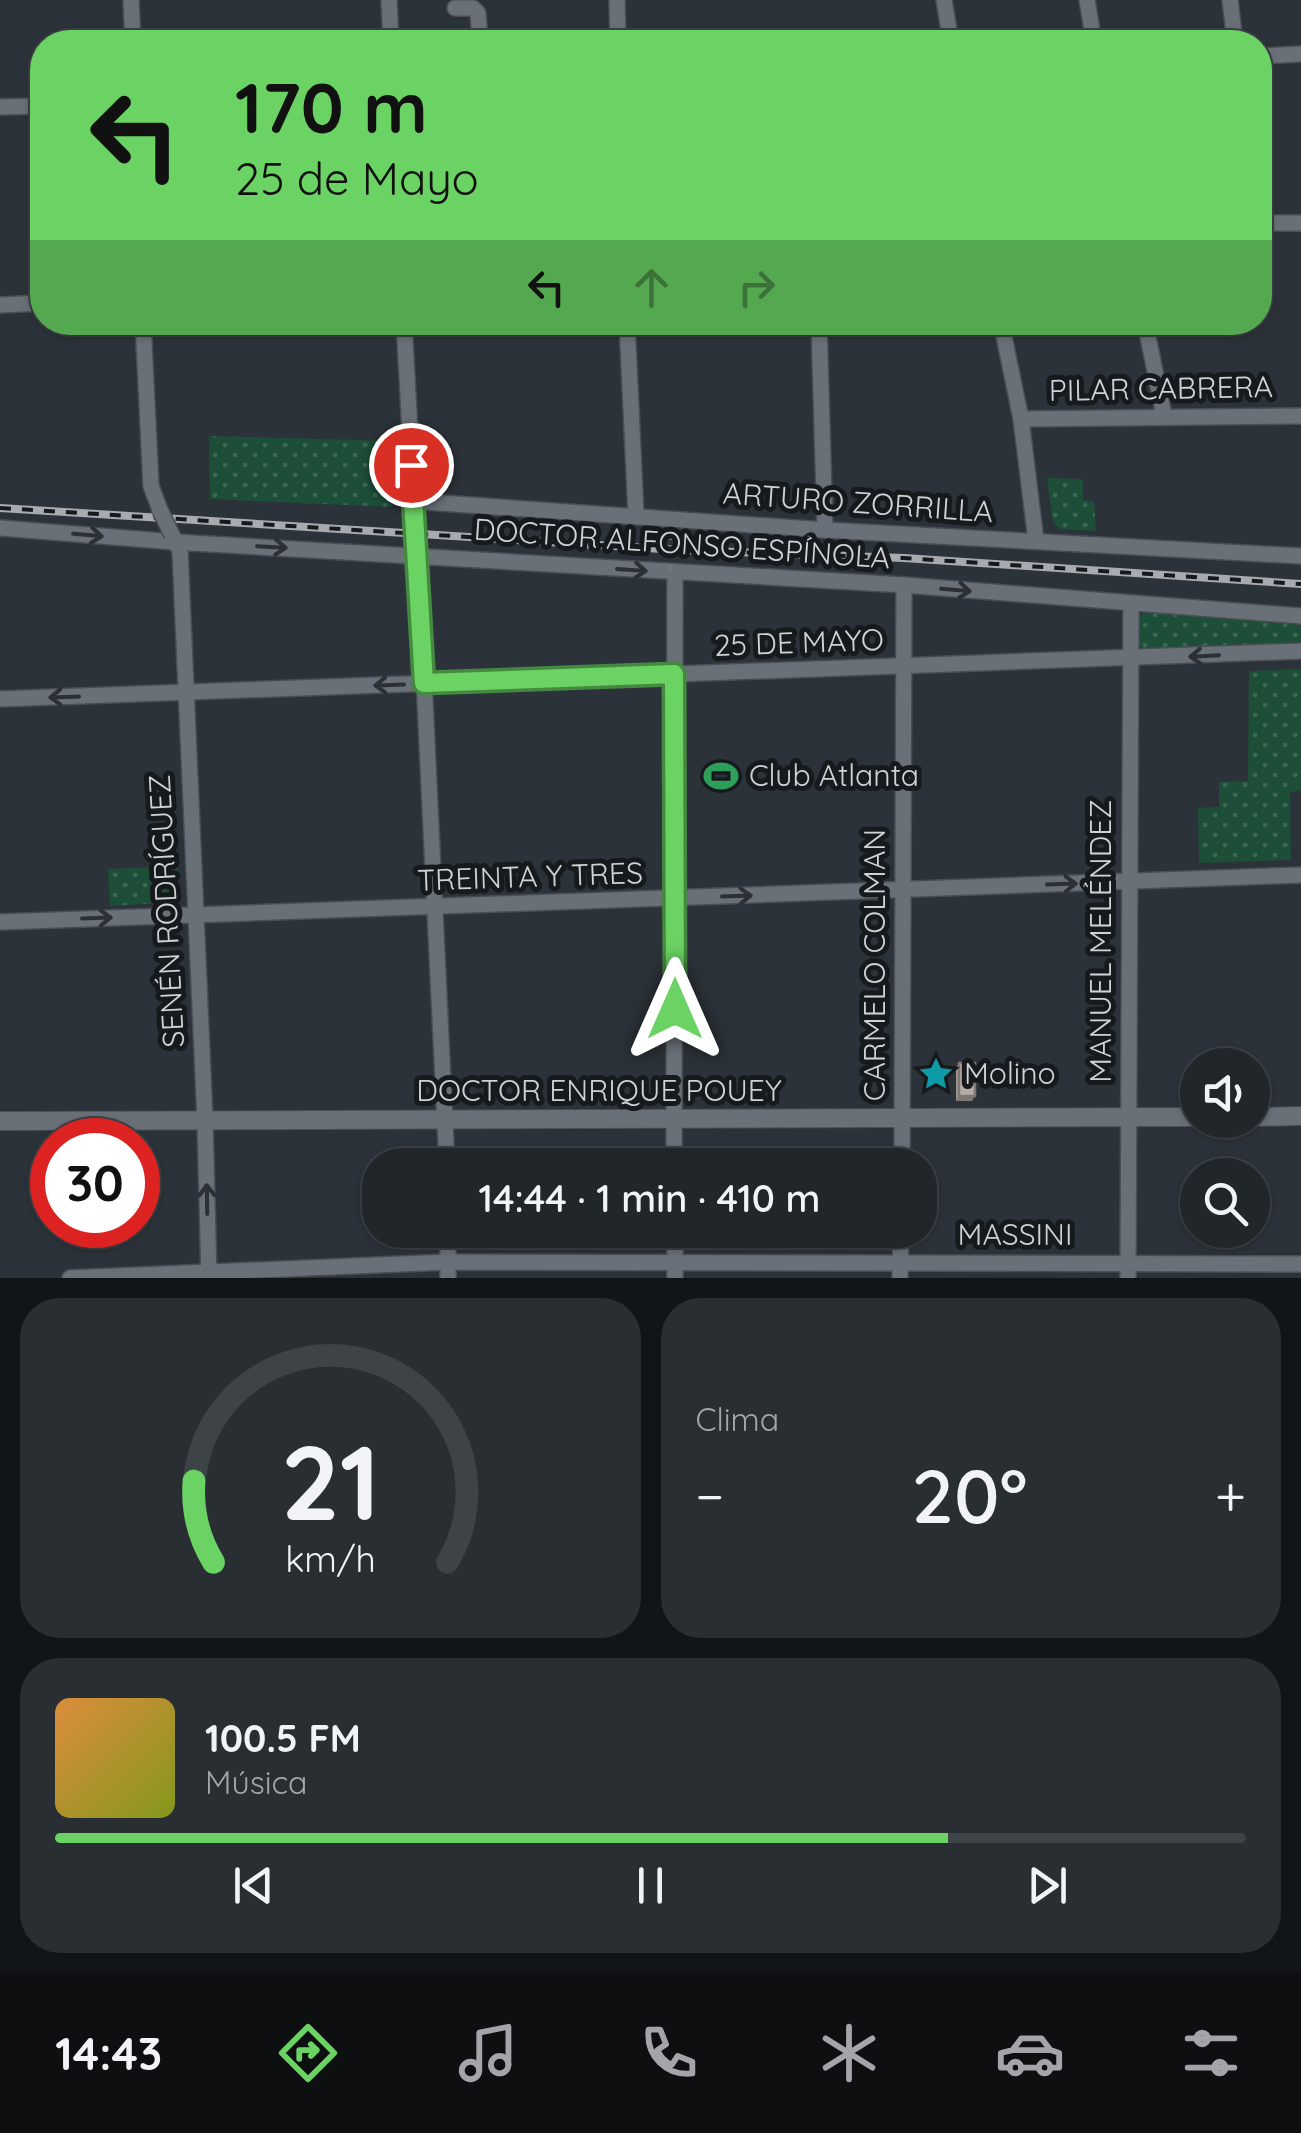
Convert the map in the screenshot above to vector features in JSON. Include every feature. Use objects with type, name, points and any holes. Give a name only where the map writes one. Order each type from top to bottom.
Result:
[{"type":"street","points":[[131,0],[132,30]]},
{"type":"street","points":[[389,0],[390,30]]},
{"type":"street","points":[[616,0],[617,30]]},
{"type":"street","points":[[944,0],[949,30]]},
{"type":"street","points":[[1086,0],[1092,30]]},
{"type":"street","points":[[1230,0],[1233,30]]},
{"type":"street","points":[[455,8],[473,8],[478,13],[479,30]]},
{"type":"street","points":[[1272,55],[1301,54]]},
{"type":"street","points":[[0,107],[30,106]]},
{"type":"street","points":[[1272,223],[1301,223]]},
{"type":"street","points":[[0,304],[30,304]]},
{"type":"street","name":"SENÉN RODRÍGUEZ","points":[[144,335],[150,486],[180,551],[209,1275]]},
{"type":"street","points":[[405,335],[447,1148]]},
{"type":"street","points":[[628,335],[636,515]]},
{"type":"street","points":[[819,335],[824,530]]},
{"type":"street","points":[[1004,335],[1021,418],[1036,542]]},
{"type":"street","points":[[1148,335],[1164,416]]},
{"type":"street","name":"PILAR CABRERA","points":[[1021,418],[1301,416]]},
{"type":"street","name":"ARTURO ZORRILLA","points":[[412,501],[824,530],[1301,556]]},
{"type":"street","name":"DOCTOR ALFONSO ESPÍNOLA","points":[[0,528],[904,585],[1301,616]]},
{"type":"street","points":[[672,572],[674,1148]]},
{"type":"street","name":"CARMELO COLMAN","points":[[902,1148],[904,585]]},
{"type":"street","name":"MANUEL MELÉNDEZ","points":[[1129,1270],[1130,604]]},
{"type":"street","name":"25 DE MAYO","points":[[0,699],[1301,651]]},
{"type":"street","name":"TREINTA Y TRES","points":[[0,922],[1301,875]]},
{"type":"street","points":[[1270,1116],[1301,1116]]},
{"type":"street","name":"DOCTOR ENRIQUE POUEY","points":[[0,1120],[1180,1117]]},
{"type":"street","points":[[675,1248],[675,1278]]},
{"type":"street","name":"MASSINI","points":[[70,1278],[448,1270],[675,1260],[900,1271],[1301,1264]]},
{"type":"path","points":[[670,532],[672,572]]},
{"type":"green space","points":[[209,436],[391,441],[392,507],[210,499]]},
{"type":"green space","points":[[1047,478],[1083,479],[1083,500],[1094,501],[1096,531],[1060,529],[1053,522]]},
{"type":"green space","points":[[1144,612],[1301,622],[1301,646],[1143,650],[1139,645],[1139,617]]},
{"type":"green space","points":[[1301,669],[1301,791],[1290,792],[1291,860],[1199,863],[1198,808],[1219,807],[1219,782],[1248,781],[1249,671]]},
{"type":"green space","points":[[178,866],[178,902],[110,906],[108,869]]},
{"type":"building","points":[[959,1063],[975,1063],[975,1096],[959,1096]]},
{"type":"railway","points":[[0,508],[1301,584]]},
{"type":"place","name":"Club Atlanta","points":[[721,776]]},
{"type":"place","name":"Molino","points":[[936,1074]]},
{"type":"route","points":[[411,465],[424,683],[674,674],[675,1009]]}]
